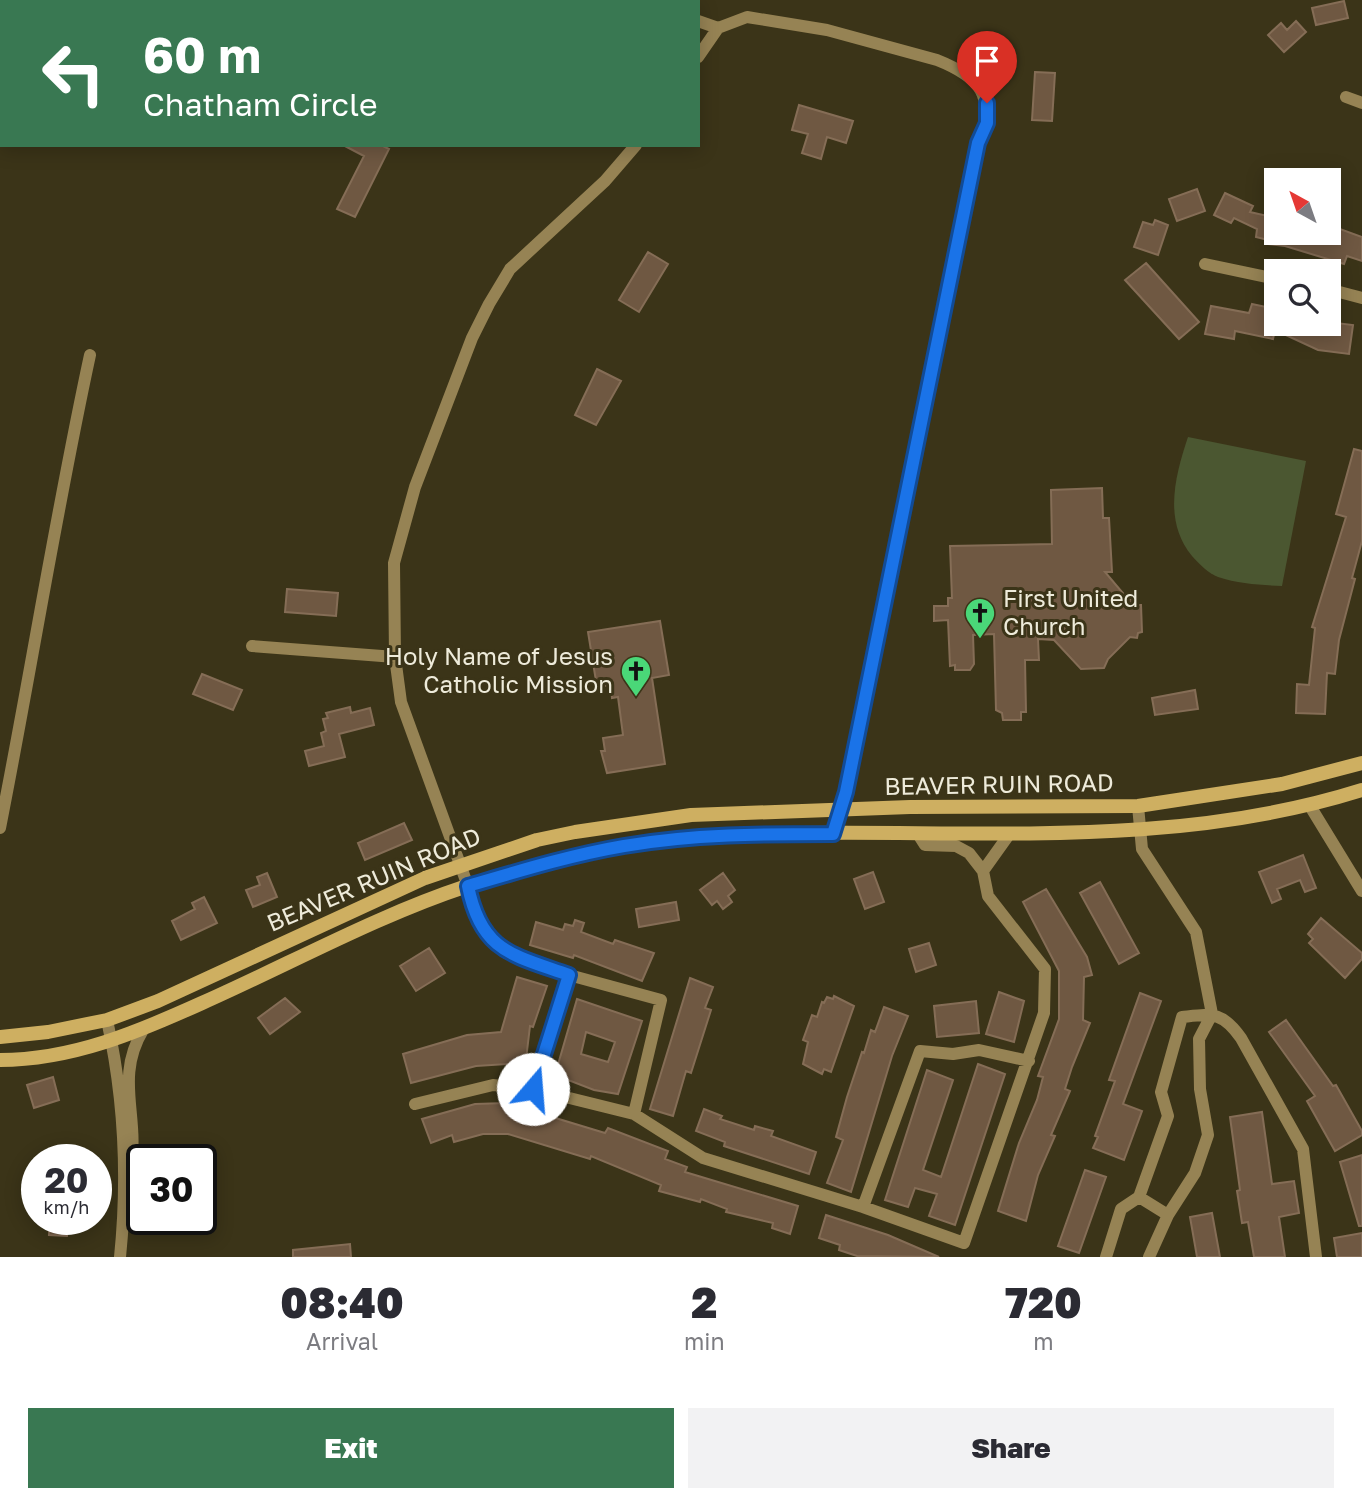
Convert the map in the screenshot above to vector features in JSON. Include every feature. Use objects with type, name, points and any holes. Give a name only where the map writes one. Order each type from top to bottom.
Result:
[{"type":"main road","name":"BEAVER RUIN ROAD","points":[[0,1037],[48,1032],[107,1020],[158,1001],[370,901],[460,864],[537,840],[624,823],[691,815],[910,807],[1138,806],[1269,786],[1362,763]]},
{"type":"main road","name":"BEAVER RUIN ROAD","points":[[0,1060],[34,1059],[112,1041],[143,1030],[390,915],[468,886],[537,865],[623,846],[751,834],[1008,836],[1139,831],[1310,806],[1362,790]]},
{"type":"street","points":[[700,54],[718,28],[747,17],[827,30],[952,66],[978,84],[987,103],[987,123],[978,143],[841,811],[833,834]]},
{"type":"street","points":[[700,22],[718,28]]},
{"type":"street","points":[[1346,97],[1362,103]]},
{"type":"street","points":[[634,147],[605,181],[510,269],[472,338],[415,487],[394,563],[395,657],[401,702],[485,933],[506,953],[569,975],[662,1000],[634,1114]]},
{"type":"street","points":[[1205,264],[1264,276]]},
{"type":"street","points":[[1341,292],[1362,298]]},
{"type":"street","points":[[0,828],[35,653],[68,453],[90,355]]},
{"type":"street","points":[[252,646],[395,657]]},
{"type":"street","points":[[1138,806],[1139,831],[1146,855],[1196,932],[1212,1014],[1199,1039],[1200,1089],[1208,1135],[1195,1173],[1168,1215],[1155,1253]]},
{"type":"street","points":[[1310,806],[1362,891]]},
{"type":"street","points":[[415,1104],[494,1085],[533,1089],[634,1114],[703,1158],[863,1207],[964,1242],[1044,1013],[1045,969],[988,897],[983,871],[969,853],[956,846],[925,845],[918,834]]},
{"type":"street","points":[[983,871],[1008,836]]},
{"type":"street","points":[[533,1089],[569,975]]},
{"type":"street","points":[[1106,1257],[1121,1209],[1139,1198],[1168,1116],[1161,1092],[1182,1017],[1212,1014],[1230,1022],[1241,1038],[1303,1149],[1316,1257]]},
{"type":"street","points":[[107,1020],[119,1096],[123,1192],[120,1257]]},
{"type":"street","points":[[123,1192],[130,1167],[132,1137],[127,1070],[133,1046],[143,1030]]},
{"type":"street","points":[[863,1207],[920,1051],[953,1054],[979,1050],[1029,1061]]},
{"type":"street","points":[[1139,1198],[1168,1215]]},
{"type":"green space","points":[[1188,437],[1306,461],[1282,586],[1242,583],[1218,577],[1207,571],[1192,556],[1183,542],[1177,528],[1174,498]]},
{"type":"building","points":[[1344,1],[1348,18],[1316,25],[1312,8]]},
{"type":"building","points":[[1296,21],[1306,32],[1284,52],[1268,35],[1281,23],[1287,30]]},
{"type":"building","points":[[1035,72],[1055,73],[1052,121],[1032,120]]},
{"type":"building","points":[[799,105],[853,121],[846,143],[827,137],[821,159],[802,153],[808,134],[792,130]]},
{"type":"building","points":[[347,147],[389,149],[355,217],[337,209],[364,156]]},
{"type":"building","points":[[1197,189],[1205,211],[1177,221],[1169,199]]},
{"type":"building","points":[[1225,193],[1253,206],[1250,212],[1264,215],[1264,239],[1256,237],[1257,229],[1234,218],[1231,223],[1214,215]]},
{"type":"building","points":[[1155,220],[1168,225],[1158,255],[1134,247],[1143,222],[1153,225]]},
{"type":"building","points":[[1341,229],[1362,237],[1362,261],[1347,256],[1344,264],[1341,263],[1341,259],[1328,259],[1276,245],[1341,245]]},
{"type":"building","points":[[648,252],[668,264],[639,312],[619,300]]},
{"type":"building","points":[[1146,263],[1199,322],[1179,339],[1125,280]]},
{"type":"building","points":[[1252,304],[1264,306],[1264,336],[1274,336],[1273,339],[1235,331],[1234,339],[1205,334],[1211,306],[1249,313]]},
{"type":"building","points":[[1341,324],[1353,325],[1349,354],[1318,350],[1288,336],[1341,336]]},
{"type":"building","points":[[597,369],[621,381],[596,425],[575,415]]},
{"type":"building","points":[[1354,449],[1362,451],[1362,541],[1339,640],[1335,674],[1327,673],[1325,714],[1296,713],[1297,684],[1309,685],[1315,628],[1312,627],[1346,517],[1336,514]]},
{"type":"building","points":[[1102,488],[1103,518],[1109,518],[1112,572],[1105,572],[1127,598],[1137,600],[1137,605],[1141,605],[1142,632],[1138,633],[1137,638],[1130,637],[1108,659],[1104,668],[1081,669],[1054,640],[1038,639],[1039,660],[1025,660],[1026,712],[1021,712],[1021,720],[1003,720],[1002,713],[996,710],[994,634],[973,635],[974,664],[970,670],[955,670],[955,665],[950,666],[948,620],[934,621],[934,606],[948,606],[948,598],[952,598],[950,546],[1052,544],[1051,490]]},
{"type":"building","points":[[287,589],[338,593],[336,616],[285,612]]},
{"type":"building","name":"Holy Name of Jesus Catholic Mission","points":[[660,621],[669,675],[652,678],[665,764],[607,773],[601,751],[605,751],[603,738],[623,735],[618,697],[612,698],[611,685],[597,687],[588,632]]},
{"type":"building","points":[[202,674],[242,690],[233,710],[193,694]]},
{"type":"building","points":[[1195,690],[1198,709],[1155,715],[1152,698]]},
{"type":"building","points":[[350,707],[351,713],[370,708],[374,725],[339,734],[345,757],[309,766],[305,751],[324,746],[321,733],[326,731],[323,719],[328,718],[326,713]]},
{"type":"building","points":[[404,823],[412,840],[365,860],[358,843]]},
{"type":"building","points":[[1303,855],[1316,888],[1305,892],[1300,880],[1277,889],[1281,899],[1272,903],[1259,872]]},
{"type":"building","points":[[873,872],[884,902],[865,909],[854,879]]},
{"type":"building","points":[[267,873],[277,897],[253,907],[246,890],[260,885],[257,877]]},
{"type":"building","points":[[723,873],[735,890],[728,896],[732,902],[723,909],[717,901],[712,905],[700,890]]},
{"type":"building","points":[[1100,882],[1139,953],[1119,964],[1080,893]]},
{"type":"building","points":[[1046,889],[1087,957],[1092,975],[1084,977],[1083,1020],[1090,1023],[1072,1067],[1065,1089],[1070,1091],[1051,1135],[1055,1136],[1038,1175],[1026,1221],[998,1211],[1019,1143],[1037,1100],[1043,1077],[1038,1076],[1059,1019],[1059,971],[1023,902]]},
{"type":"building","points":[[204,897],[217,923],[181,940],[172,921],[195,909],[192,903]]},
{"type":"building","points":[[676,902],[679,920],[639,927],[636,909]]},
{"type":"building","points":[[1321,918],[1362,953],[1362,959],[1345,978],[1309,943],[1313,939],[1308,934]]},
{"type":"building","points":[[575,920],[584,923],[581,932],[613,944],[615,940],[654,953],[642,981],[574,955],[573,958],[530,945],[536,922],[563,930],[565,924],[573,926]]},
{"type":"building","points":[[929,943],[936,965],[916,972],[909,949]]},
{"type":"building","points":[[429,948],[445,973],[416,991],[400,966]]},
{"type":"building","points":[[517,977],[547,986],[533,1027],[530,1026],[525,1068],[507,1064],[476,1066],[411,1083],[403,1054],[467,1035],[501,1032]]},
{"type":"building","points":[[690,978],[713,987],[705,1008],[711,1010],[691,1073],[686,1071],[673,1116],[650,1109]]},
{"type":"building","points":[[999,992],[1024,1001],[1014,1042],[986,1034]]},
{"type":"building","points":[[1140,993],[1161,1001],[1123,1104],[1142,1111],[1124,1160],[1093,1148],[1115,1081],[1109,1080]]},
{"type":"building","points":[[834,996],[854,1006],[831,1072],[824,1069],[822,1074],[803,1064],[808,1042],[803,1040],[812,1015],[817,1017],[822,1002],[824,1003],[827,997],[833,999]]},
{"type":"building","points":[[285,998],[300,1012],[270,1034],[258,1018]]},
{"type":"building","points":[[577,999],[642,1021],[618,1094],[594,1090],[555,1075]],"holes":[[[586,1032],[615,1042],[608,1062],[581,1054]]]},
{"type":"building","points":[[976,1001],[979,1033],[937,1037],[934,1006]]},
{"type":"building","points":[[884,1007],[908,1016],[892,1056],[851,1192],[827,1183],[843,1140],[836,1137],[847,1097],[871,1030],[875,1032]]},
{"type":"building","points":[[1286,1020],[1333,1086],[1336,1085],[1362,1131],[1362,1135],[1335,1151],[1307,1101],[1315,1096],[1269,1032]]},
{"type":"building","points":[[978,1064],[1005,1074],[955,1225],[929,1216],[937,1194],[915,1188],[908,1207],[885,1200],[927,1070],[953,1080],[923,1170],[941,1177]]},
{"type":"building","points":[[53,1077],[59,1100],[34,1108],[27,1085]]},
{"type":"building","points":[[506,1103],[605,1133],[608,1128],[668,1151],[665,1159],[687,1167],[685,1172],[798,1206],[790,1234],[772,1228],[773,1223],[726,1212],[727,1209],[701,1199],[700,1202],[659,1191],[661,1185],[591,1156],[590,1159],[508,1134],[483,1134],[454,1142],[452,1135],[431,1143],[422,1119],[475,1104]]},
{"type":"building","points":[[704,1109],[722,1116],[720,1119],[754,1130],[755,1126],[773,1131],[771,1136],[816,1152],[809,1174],[724,1146],[725,1142],[696,1131]]},
{"type":"building","points":[[1262,1112],[1272,1184],[1294,1181],[1299,1213],[1279,1217],[1285,1257],[1254,1257],[1248,1222],[1242,1223],[1230,1117]]},
{"type":"building","points":[[1362,1155],[1362,1226],[1359,1226],[1340,1162]]},
{"type":"building","points":[[1085,1170],[1106,1177],[1079,1253],[1058,1246]]},
{"type":"building","points":[[1212,1213],[1220,1257],[1197,1257],[1190,1217]]},
{"type":"building","points":[[826,1215],[888,1235],[939,1257],[857,1256],[839,1250],[840,1245],[819,1238]]},
{"type":"building","points":[[1362,1233],[1362,1257],[1337,1257],[1334,1238]]},
{"type":"building","points":[[350,1244],[351,1257],[293,1257],[293,1250]]},
{"type":"place","name":"First United Church","points":[[980,640]]},
{"type":"place","name":"Holy Name of Jesus Catholic Mission","points":[[636,698]]},
{"type":"route","points":[[533,1089],[569,975],[506,953],[485,933],[468,886],[537,865],[623,846],[684,838],[751,834],[833,834],[846,792],[978,143],[987,123],[987,103]]}]
